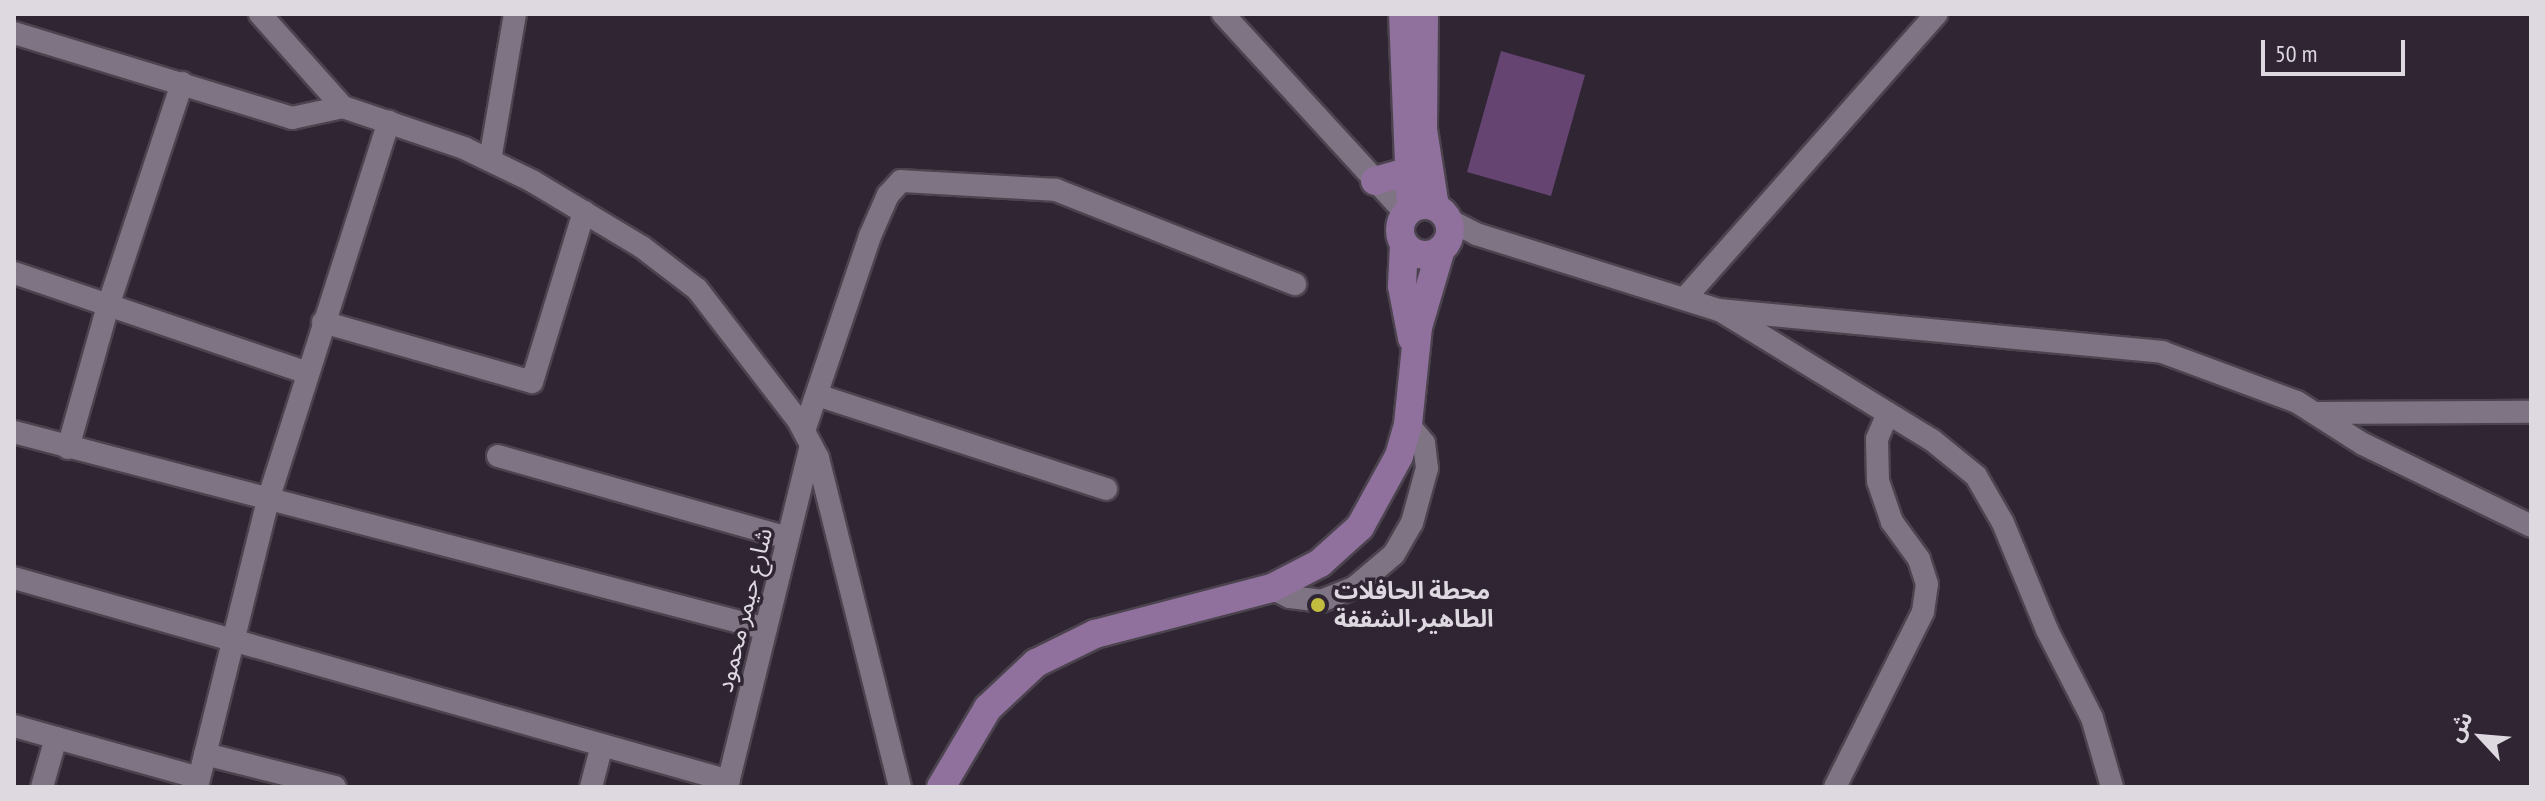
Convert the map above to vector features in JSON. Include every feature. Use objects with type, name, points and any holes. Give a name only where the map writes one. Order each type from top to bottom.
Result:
[{"type":"main road","points":[[1403,14],[1409,171],[1431,223]]},
{"type":"main road","points":[[941,787],[988,708],[1036,663],[1095,634],[1272,588],[1320,563],[1360,527],[1389,482],[1408,424],[1414,347],[1431,223],[1423,129],[1424,14]]},
{"type":"main road","points":[[1375,181],[1409,171]]},
{"type":"main road","points":[[1414,347],[1403,296],[1404,245],[1400,229],[1431,223]]},
{"type":"street","points":[[260,14],[343,107],[490,160],[584,212],[697,289],[808,438],[900,787]]},
{"type":"street","points":[[490,160],[515,14]]},
{"type":"street","points":[[1223,14],[1375,181],[1431,223],[1686,297],[1719,310],[1932,440],[1983,488],[2092,718],[2112,787]]},
{"type":"street","points":[[1686,297],[1936,14]]},
{"type":"street","points":[[14,33],[292,118],[343,107]]},
{"type":"street","points":[[68,448],[108,306],[182,83]]},
{"type":"street","points":[[14,726],[198,782],[231,640],[305,372],[389,122]]},
{"type":"street","name":"شارع حيمر محمود","points":[[728,784],[788,538],[817,395],[870,236],[888,195],[901,181],[1056,190],[1295,284]]},
{"type":"street","points":[[323,322],[532,382],[584,212]]},
{"type":"street","points":[[14,273],[305,372]]},
{"type":"street","points":[[1719,310],[2162,352],[2238,376],[2315,413],[2363,444],[2531,526]]},
{"type":"street","points":[[817,395],[1106,489]]},
{"type":"street","points":[[2315,413],[2531,412]]},
{"type":"street","points":[[1835,787],[1911,638],[1927,584],[1919,559],[1892,522],[1878,481],[1877,439],[1888,413]]},
{"type":"street","points":[[1272,588],[1290,597],[1321,601],[1354,588],[1394,554],[1412,523],[1427,468],[1424,443],[1408,424]]},
{"type":"street","points":[[14,432],[766,629]]},
{"type":"street","points":[[498,456],[788,538]]},
{"type":"street","points":[[14,578],[602,745],[728,784]]},
{"type":"street","points":[[42,787],[56,738]]},
{"type":"street","points":[[591,787],[602,745]]},
{"type":"street","points":[[205,754],[335,787]]},
{"type":"shaded area","points":[[1501,51],[1585,75],[1551,196],[1467,172]]},
{"type":"place","name":"محطة الحافلات الطاهير-الشقفة","points":[[1318,605]]}]
